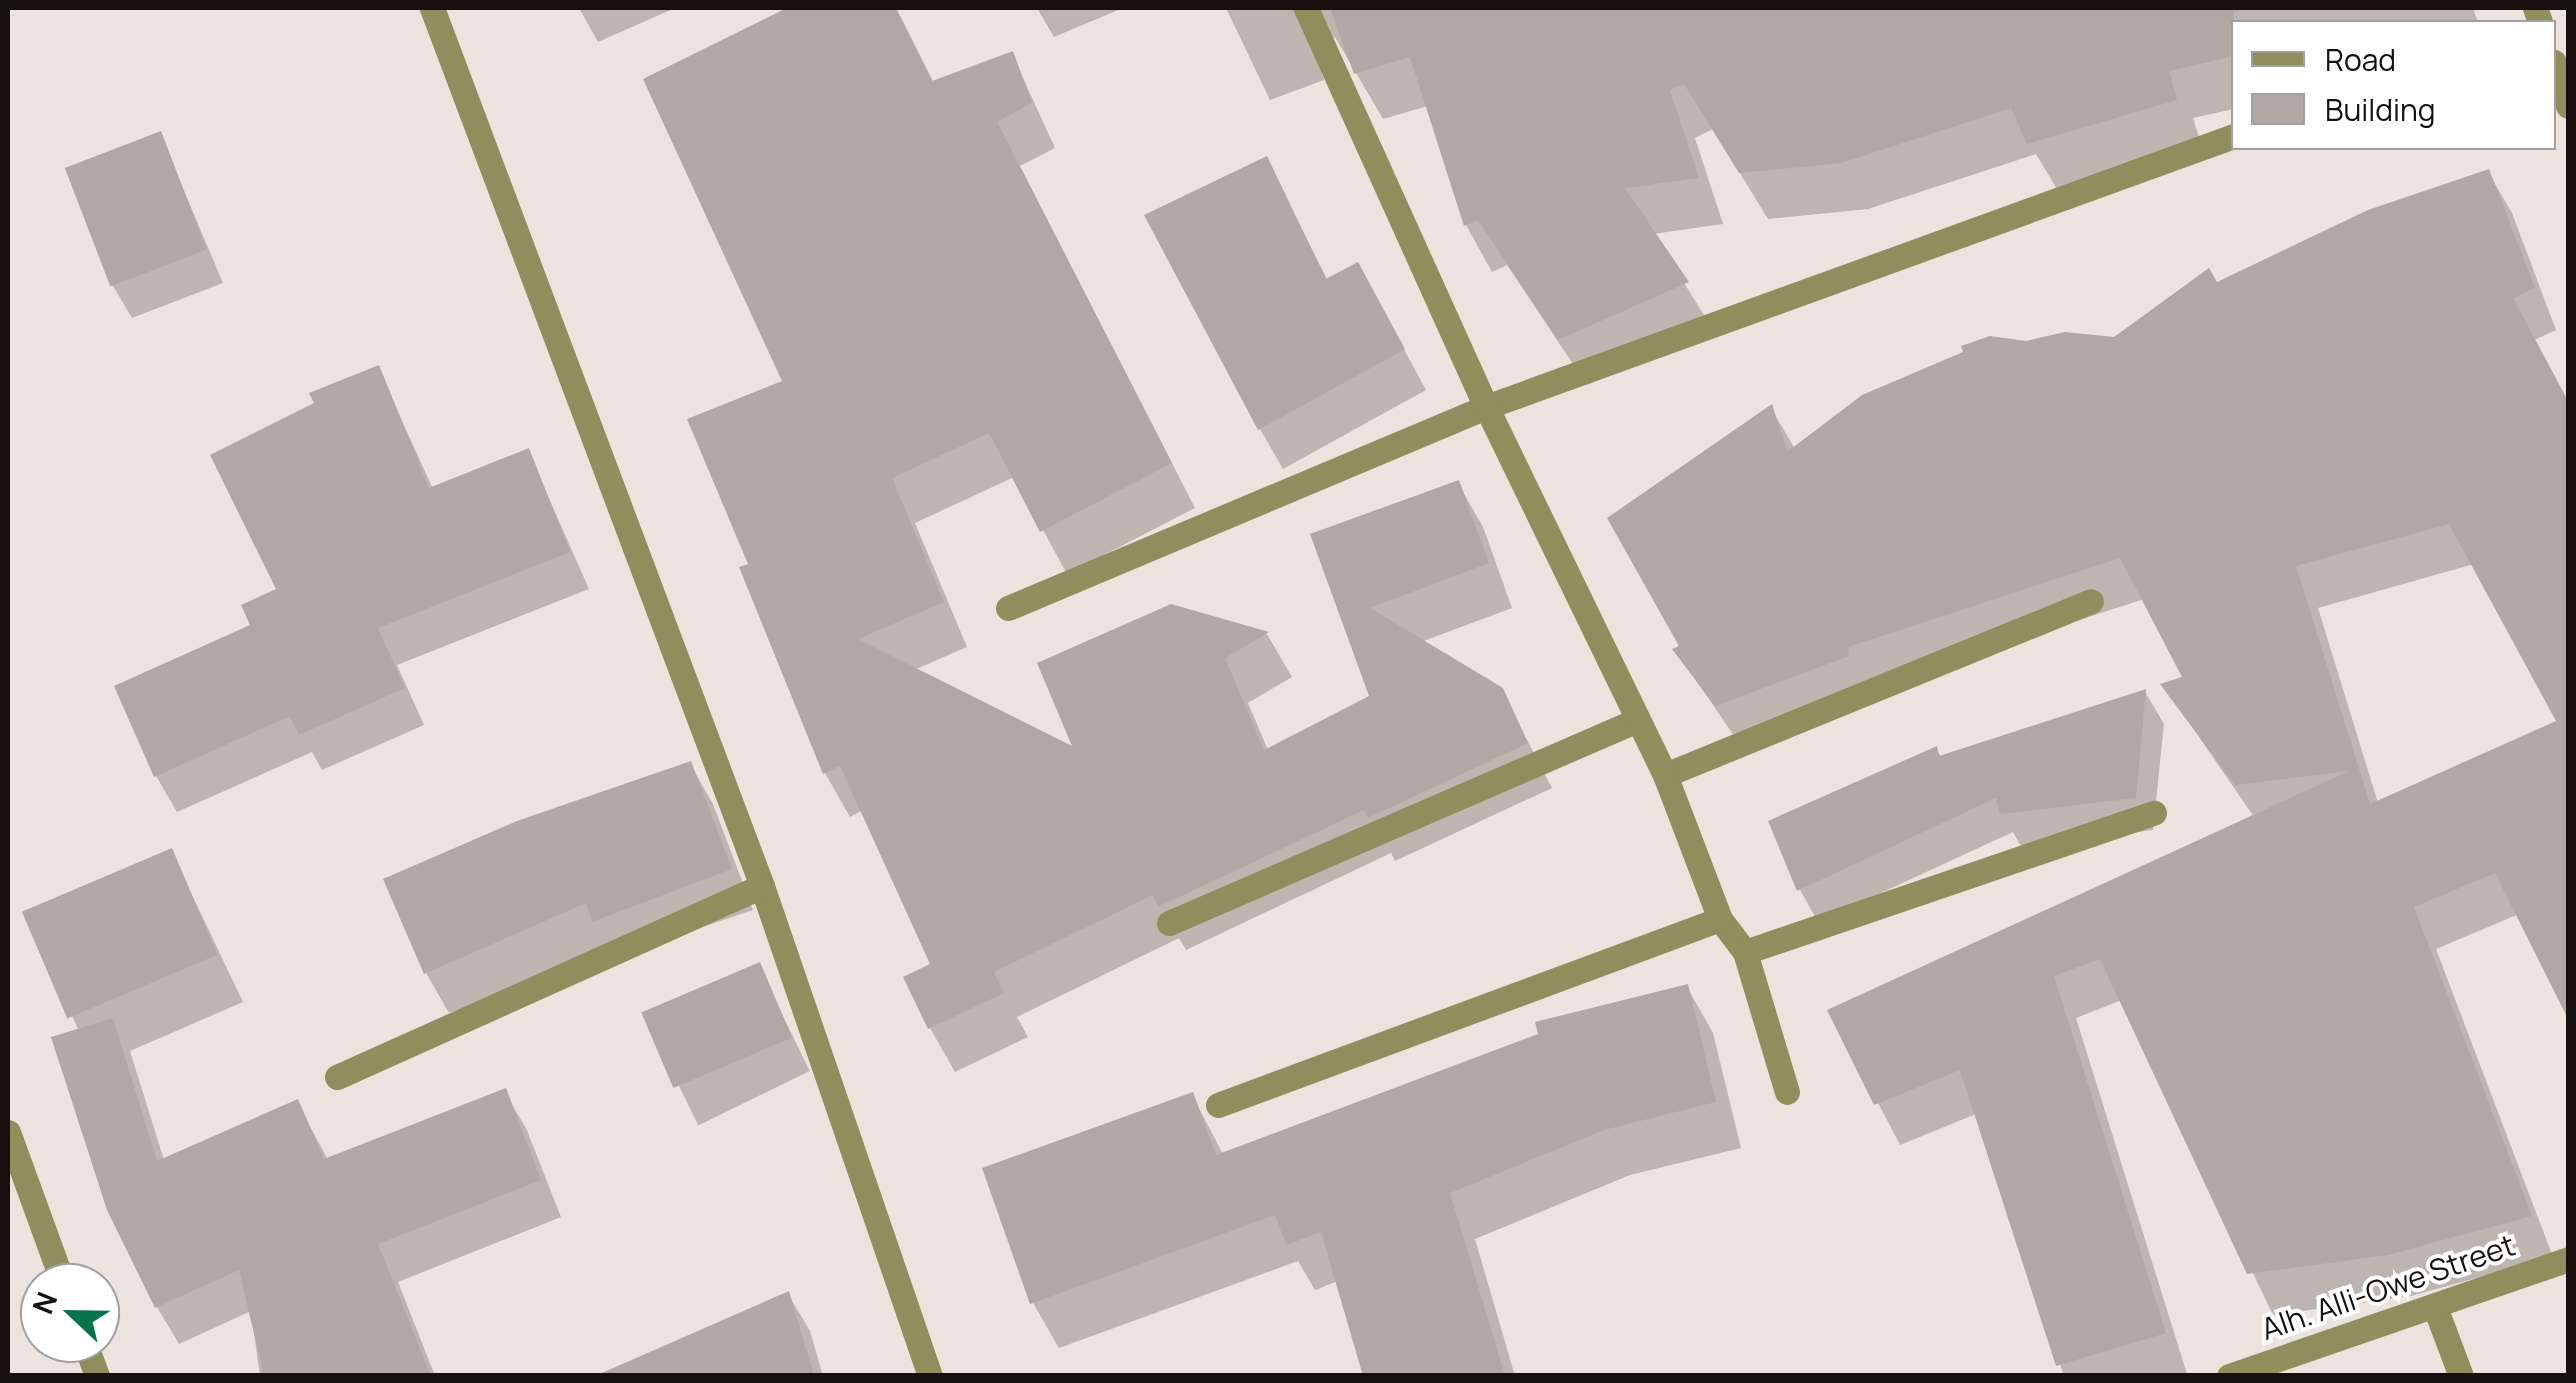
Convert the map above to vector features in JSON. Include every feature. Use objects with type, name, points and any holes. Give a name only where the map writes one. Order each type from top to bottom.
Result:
[{"type":"street","points":[[432,8],[762,886],[930,1376]]},
{"type":"street","points":[[1306,8],[1486,407],[1635,721],[1665,774],[1720,919],[1745,952],[1787,1092]]},
{"type":"street","points":[[2556,68],[2568,106]]},
{"type":"street","points":[[1008,608],[1486,407],[2231,137]]},
{"type":"street","points":[[1665,774],[2092,601]]},
{"type":"street","points":[[1169,922],[1635,721]]},
{"type":"street","points":[[1745,952],[2154,813]]},
{"type":"street","points":[[337,1076],[762,886]]},
{"type":"street","points":[[1218,1105],[1720,919]]},
{"type":"street","points":[[8,1132],[56,1263]]},
{"type":"street","name":"Alh. Alli-Owe Street","points":[[2229,1376],[2568,1259]]},
{"type":"street","points":[[2435,1307],[2461,1376]]},
{"type":"building","points":[[787,8],[896,8],[932,81],[1013,51],[1032,103],[997,122],[1172,463],[1040,532],[989,433],[892,478],[944,602],[858,639],[1072,746],[1037,663],[1171,604],[1269,632],[1225,658],[1264,750],[1369,696],[1310,534],[1459,480],[1489,563],[1370,608],[1503,688],[1528,743],[1368,818],[1364,810],[1158,907],[1153,895],[994,972],[1004,993],[928,1029],[903,977],[930,964],[840,766],[823,774],[739,567],[748,564],[687,419],[782,381],[643,79]]},
{"type":"building","points":[[1330,8],[2234,8],[2231,57],[2169,71],[2177,100],[2027,144],[2011,108],[1841,163],[1739,173],[1684,84],[1670,90],[1699,178],[1625,188],[1689,282],[1558,340],[1478,220],[1464,226],[1410,57],[1354,74]]},
{"type":"building","points":[[161,131],[207,250],[110,286],[65,168]]},
{"type":"building","points":[[1267,156],[1326,279],[1358,262],[1405,349],[1258,430],[1144,215]]},
{"type":"building","points":[[2489,169],[2535,288],[2513,298],[2568,401],[2568,1019],[2495,873],[2414,907],[2532,1216],[2388,1255],[2247,1274],[2100,959],[2054,976],[2166,1333],[2056,1366],[1960,1070],[1874,1105],[1827,1010],[2349,771],[2235,785],[2160,684],[2182,677],[2120,558],[1848,647],[1849,656],[1715,706],[1672,649],[1679,646],[1607,518],[1772,404],[1787,452],[1862,395],[1963,352],[1961,346],[1990,336],[2026,341],[2065,332],[2114,337],[2209,268],[2217,282],[2368,210]],"holes":[[[2449,524],[2556,721],[2370,804],[2296,566]]]},
{"type":"building","points":[[379,365],[429,488],[529,448],[570,552],[378,628],[405,688],[299,735],[290,716],[154,777],[114,686],[250,625],[241,605],[276,589],[210,455],[314,403],[309,393]]},
{"type":"building","points":[[2146,689],[2136,798],[2000,814],[1996,798],[1797,891],[1768,821],[1937,746],[1939,756]]},
{"type":"building","points":[[691,761],[732,869],[592,922],[586,903],[424,974],[383,879],[517,821]]},
{"type":"building","points":[[172,848],[217,955],[67,1018],[22,912]]},
{"type":"building","points":[[760,962],[792,1037],[673,1088],[641,1012]]},
{"type":"building","points":[[1688,984],[1716,1102],[1604,1130],[1450,1193],[1505,1376],[1363,1376],[1321,1232],[1286,1245],[1275,1215],[1030,1304],[982,1168],[1193,1092],[1216,1155],[1538,1034],[1535,1022]]},
{"type":"building","points":[[113,1018],[157,1161],[298,1099],[324,1159],[506,1088],[541,1180],[378,1244],[431,1376],[264,1376],[239,1270],[155,1308],[107,1210],[51,1037]]},
{"type":"building","points":[[789,1291],[814,1376],[595,1376]]}]
